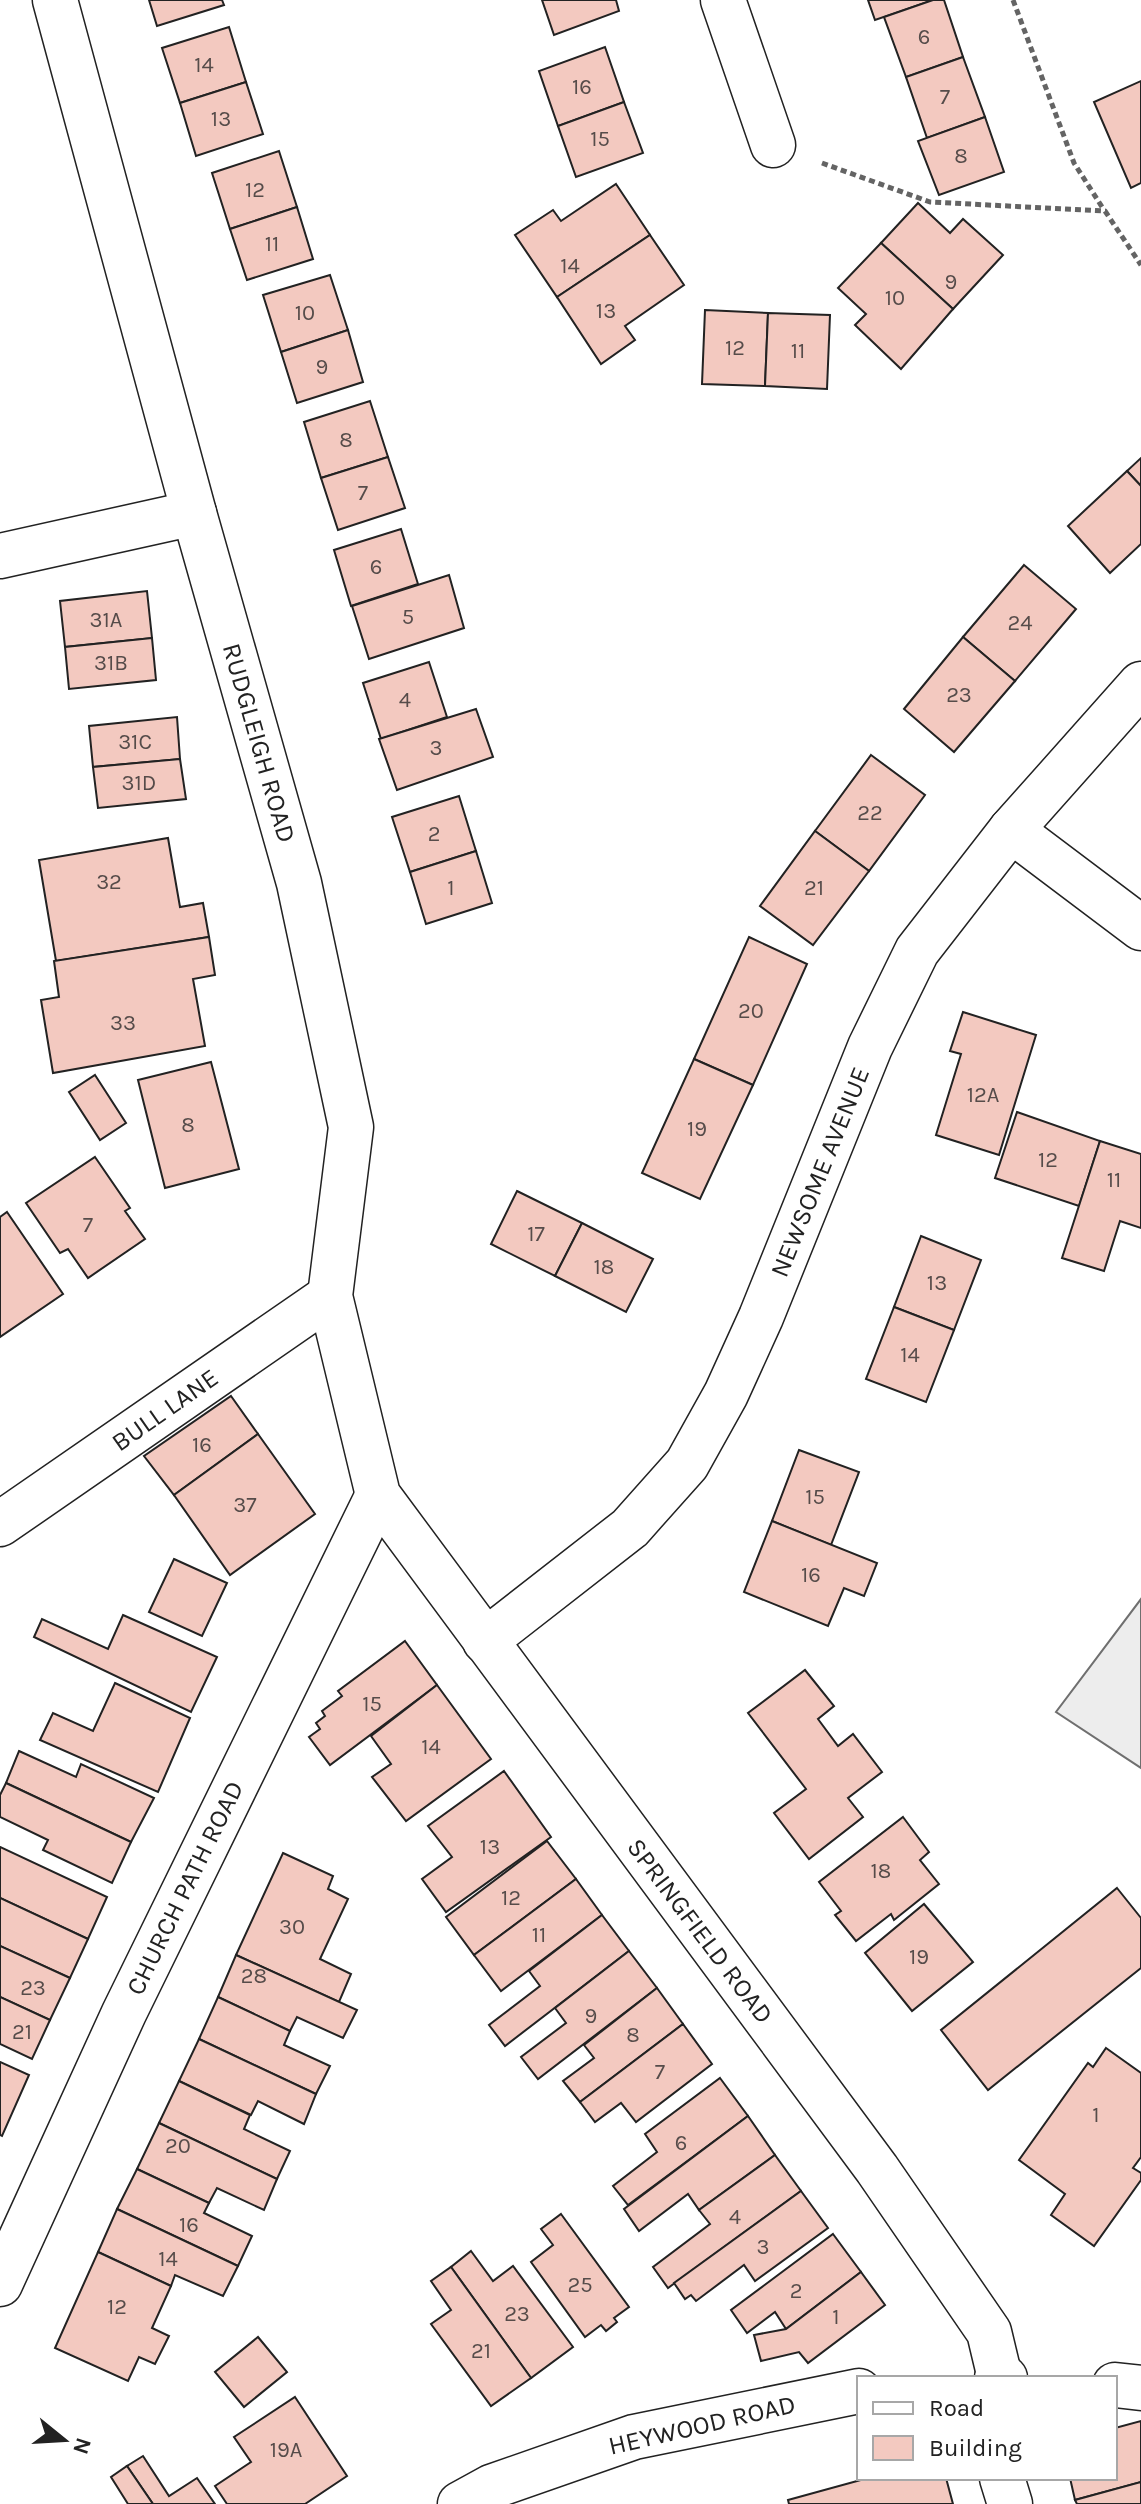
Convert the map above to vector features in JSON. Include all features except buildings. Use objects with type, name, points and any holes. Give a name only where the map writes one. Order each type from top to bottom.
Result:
[{"type":"street","name":"RUDGLEIGH ROAD","points":[[55,0],[194,513],[299,883],[351,1127],[330,1296],[378,1495]]},
{"type":"street","points":[[723,0],[773,145]]},
{"type":"street","points":[[0,556],[194,513]]},
{"type":"street","name":"NEWSOME AVENUE","points":[[485,1641],[630,1528],[687,1464],[726,1394],[761,1317],[870,1047],[917,951],[1011,830],[1141,684]]},
{"type":"street","points":[[1011,830],[1141,928]]},
{"type":"street","name":"BULL LANE","points":[[0,1524],[330,1296]]},
{"type":"street","name":"SPRINGFIELD ROAD","points":[[378,1495],[877,2169],[989,2332],[1000,2376]]},
{"type":"street","name":"CHURCH PATH ROAD","points":[[0,2284],[124,2013],[378,1495]]},
{"type":"street","points":[[1117,2385],[1141,2388]]},
{"type":"street","name":"HEYWOOD ROAD","points":[[460,2504],[491,2487],[634,2437],[857,2391]]},
{"type":"street","points":[[1003,2480],[1010,2504]]},
{"type":"path","points":[[1013,0],[1074,163],[1141,265]]},
{"type":"path","points":[[773,145],[930,202],[1105,211]]},
{"type":"shaded area","points":[[1141,1599],[1141,1768],[1056,1712]]}]
